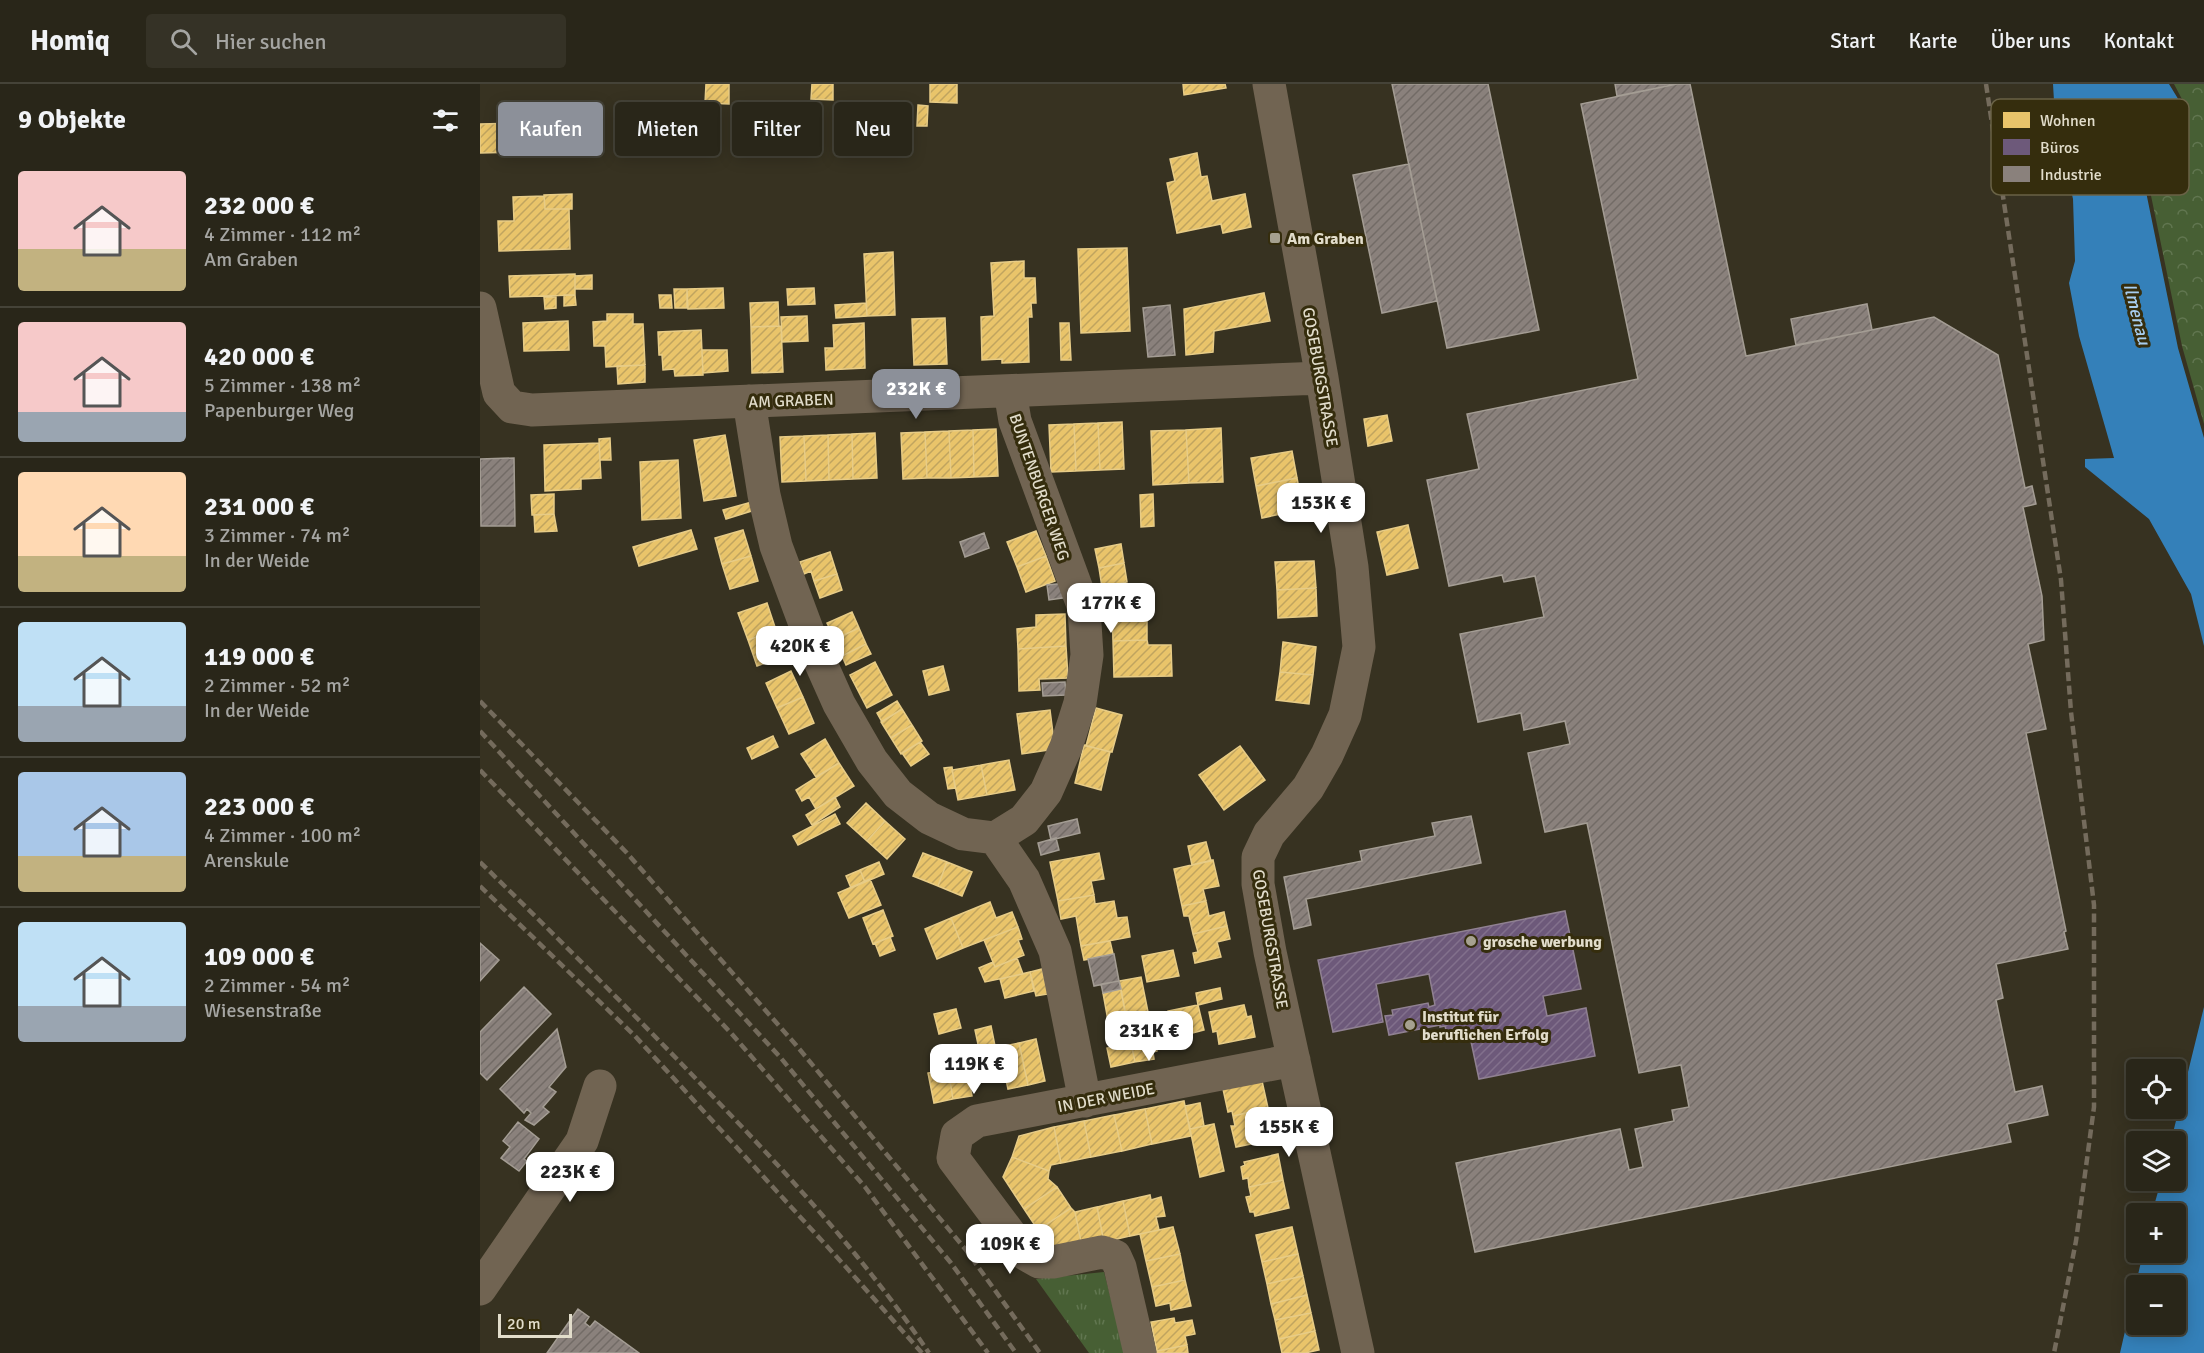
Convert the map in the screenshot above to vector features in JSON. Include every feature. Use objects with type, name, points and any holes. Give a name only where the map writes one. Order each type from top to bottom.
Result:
[{"type":"street","name":"GOSEBURGSTRASSE","points":[[1269,84],[1322,378],[1352,567],[1359,646],[1345,716],[1327,755],[1308,788],[1269,834],[1257,856],[1258,884],[1270,952],[1358,1353]]},
{"type":"street","name":"AM GRABEN","points":[[480,308],[500,393],[512,407],[532,410],[1322,378]]},
{"type":"street","name":"BUNTENBURGER WEG","points":[[995,838],[1024,820],[1046,792],[1066,747],[1080,703],[1087,655],[1084,608],[1015,421],[1010,391]]},
{"type":"street","points":[[749,401],[765,498],[776,546],[839,704],[872,760],[898,794],[928,818],[954,830],[963,834],[995,838],[1024,880],[1055,951],[1085,1101]]},
{"type":"street","name":"IN DER WEIDE","points":[[1140,1353],[1120,1267],[1115,1256],[1102,1252],[1053,1262],[1039,1262],[1025,1254],[953,1158],[957,1135],[977,1121],[1294,1060]]},
{"type":"street","points":[[480,1289],[582,1141],[600,1086]]},
{"type":"green space","points":[[2174,84],[2204,84],[2204,424],[2182,346],[2151,195],[2189,195],[2189,99],[2182,99]]},
{"type":"green space","points":[[1104,1272],[1125,1353],[1089,1353],[1036,1279]]},
{"type":"water","points":[[2053,84],[2169,84],[2178,99],[2054,99]]},
{"type":"water","name":"Ilmenau","points":[[2072,195],[2147,195],[2178,348],[2204,438],[2204,646],[2191,594],[2149,519],[2085,467],[2085,459],[2114,458],[2079,336],[2069,283],[2075,261]]},
{"type":"water","points":[[2204,1007],[2204,1353],[2120,1353],[2126,1327],[2126,1335],[2186,1335],[2186,1275],[2138,1275],[2141,1263],[2186,1263],[2186,1203],[2155,1203],[2158,1191],[2186,1191],[2186,1131],[2173,1131],[2176,1119],[2186,1119],[2186,1080]]},
{"type":"building: Wohnen","points":[[706,84],[729,84],[729,104],[705,102]]},
{"type":"building: Wohnen","points":[[812,84],[833,84],[833,100],[811,99]]},
{"type":"building: Wohnen","points":[[930,84],[957,84],[957,103],[930,102]]},
{"type":"building: Wohnen","points":[[1183,84],[1225,84],[1226,88],[1184,95]]},
{"type":"building: Wohnen","points":[[918,105],[928,106],[927,126],[917,126]]},
{"type":"building: Wohnen","points":[[480,124],[498,124],[498,153],[480,153]]},
{"type":"building: Wohnen","points":[[1197,153],[1201,177],[1207,176],[1212,201],[1245,194],[1251,227],[1223,233],[1221,224],[1177,233],[1167,183],[1175,181],[1170,159]]},
{"type":"building: Wohnen","points":[[572,194],[572,209],[545,209],[544,195]]},
{"type":"building: Wohnen","points":[[544,196],[545,209],[569,209],[570,249],[499,251],[498,221],[514,221],[513,197]]},
{"type":"building: Wohnen","points":[[1127,248],[1130,331],[1081,333],[1078,249]]},
{"type":"building: Wohnen","points":[[893,252],[895,315],[867,316],[864,254]]},
{"type":"building: Wohnen","points":[[1024,261],[1024,278],[1035,278],[1036,303],[1031,303],[1032,317],[1028,317],[1029,362],[1002,363],[1002,359],[982,360],[981,317],[994,316],[991,263]]},
{"type":"building: Wohnen","points":[[575,274],[575,295],[510,297],[509,276]]},
{"type":"building: Wohnen","points":[[592,275],[592,289],[575,289],[575,276]]},
{"type":"building: Wohnen","points":[[723,288],[724,308],[688,309],[687,289]]},
{"type":"building: Wohnen","points":[[814,288],[815,304],[788,305],[787,289]]},
{"type":"building: Wohnen","points":[[674,289],[687,289],[687,308],[675,308]]},
{"type":"building: Wohnen","points":[[1264,293],[1270,321],[1214,331],[1213,352],[1186,355],[1184,309]]},
{"type":"building: Wohnen","points":[[564,295],[575,295],[576,305],[564,306]]},
{"type":"building: Wohnen","points":[[659,295],[671,295],[672,308],[660,308]]},
{"type":"building: Wohnen","points":[[544,297],[556,297],[556,308],[545,309]]},
{"type":"building: Wohnen","points":[[778,302],[779,326],[751,327],[750,303]]},
{"type":"building: Wohnen","points":[[866,303],[867,316],[836,318],[835,305]]},
{"type":"building: Wohnen","points":[[607,314],[633,314],[633,324],[643,324],[645,365],[606,367],[605,346],[594,346],[593,322],[607,321]]},
{"type":"building: Wohnen","points":[[807,316],[808,341],[782,342],[781,317]]},
{"type":"building: Wohnen","points":[[945,318],[947,364],[914,365],[912,319]]},
{"type":"building: Wohnen","points":[[568,321],[569,350],[524,351],[523,323]]},
{"type":"building: Wohnen","points":[[864,323],[865,368],[826,370],[825,348],[834,348],[833,325]]},
{"type":"building: Wohnen","points":[[1060,323],[1069,323],[1071,360],[1061,360]]},
{"type":"building: Wohnen","points":[[781,326],[783,372],[752,373],[751,327]]},
{"type":"building: Wohnen","points":[[701,330],[703,375],[675,376],[674,369],[663,370],[662,355],[659,355],[658,332]]},
{"type":"building: Wohnen","points":[[702,350],[727,350],[728,371],[703,373]]},
{"type":"building: Wohnen","points":[[645,365],[645,382],[618,384],[617,366]]},
{"type":"building: Wohnen","points":[[1387,415],[1392,441],[1368,446],[1364,419]]},
{"type":"building: Wohnen","points":[[1122,422],[1124,469],[1100,470],[1098,423]]},
{"type":"building: Wohnen","points":[[1098,423],[1100,470],[1076,471],[1074,424]]},
{"type":"building: Wohnen","points":[[1074,424],[1076,471],[1051,472],[1049,425]]},
{"type":"building: Wohnen","points":[[1221,428],[1223,482],[1189,483],[1186,430]]},
{"type":"building: Wohnen","points":[[996,429],[998,476],[974,477],[973,430]]},
{"type":"building: Wohnen","points":[[973,430],[974,477],[951,478],[949,431]]},
{"type":"building: Wohnen","points":[[1186,430],[1189,483],[1153,485],[1151,431]]},
{"type":"building: Wohnen","points":[[949,431],[951,478],[927,478],[925,432]]},
{"type":"building: Wohnen","points":[[925,432],[927,478],[903,479],[901,433]]},
{"type":"building: Wohnen","points":[[875,433],[877,478],[853,479],[852,434]]},
{"type":"building: Wohnen","points":[[852,434],[853,479],[829,480],[828,435]]},
{"type":"building: Wohnen","points":[[725,435],[736,496],[704,501],[694,440]]},
{"type":"building: Wohnen","points":[[828,435],[829,480],[806,481],[804,436]]},
{"type":"building: Wohnen","points":[[804,436],[806,481],[782,482],[780,437]]},
{"type":"building: Wohnen","points":[[610,438],[611,460],[600,460],[599,439]]},
{"type":"building: Wohnen","points":[[599,443],[601,478],[581,479],[581,489],[545,491],[544,445]]},
{"type":"building: Wohnen","points":[[1292,451],[1297,478],[1256,486],[1251,458]]},
{"type":"building: Wohnen","points":[[678,460],[681,518],[642,520],[640,462]]},
{"type":"building: Wohnen","points":[[1297,478],[1300,494],[1288,496],[1291,512],[1262,518],[1256,486]]},
{"type":"building: Wohnen","points":[[554,494],[554,514],[532,515],[531,495]]},
{"type":"building: Wohnen","points":[[1153,494],[1154,526],[1141,527],[1140,495]]},
{"type":"building: Wohnen","points":[[752,502],[755,510],[726,519],[723,510]]},
{"type":"building: Wohnen","points":[[554,514],[557,531],[535,532],[534,515]]},
{"type":"building: Wohnen","points":[[1408,525],[1418,568],[1387,575],[1377,532]]},
{"type":"building: Wohnen","points":[[691,530],[697,549],[639,566],[633,547]]},
{"type":"building: Wohnen","points":[[743,530],[751,556],[722,564],[715,538]]},
{"type":"building: Wohnen","points":[[1036,531],[1046,556],[1017,567],[1007,542]]},
{"type":"building: Wohnen","points":[[1121,544],[1124,563],[1099,568],[1095,549]]},
{"type":"building: Wohnen","points":[[830,552],[837,574],[814,581],[811,571],[804,574],[800,562]]},
{"type":"building: Wohnen","points":[[751,556],[758,581],[730,589],[722,564]]},
{"type":"building: Wohnen","points":[[1046,556],[1055,581],[1026,592],[1017,567]]},
{"type":"building: Wohnen","points":[[1314,561],[1316,588],[1277,590],[1275,562]]},
{"type":"building: Wohnen","points":[[1124,563],[1127,582],[1102,587],[1099,568]]},
{"type":"building: Wohnen","points":[[837,574],[842,590],[820,598],[814,581]]},
{"type":"building: Wohnen","points":[[1316,588],[1317,616],[1278,618],[1277,590]]},
{"type":"building: Wohnen","points":[[767,603],[776,630],[748,640],[738,613]]},
{"type":"building: Wohnen","points":[[1112,610],[1147,610],[1147,640],[1113,641]]},
{"type":"building: Wohnen","points":[[852,612],[859,628],[835,639],[827,623]]},
{"type":"building: Wohnen","points":[[1065,614],[1066,646],[1018,649],[1017,629],[1036,627],[1036,615]]},
{"type":"building: Wohnen","points":[[859,628],[866,644],[842,656],[835,639]]},
{"type":"building: Wohnen","points":[[776,630],[785,656],[757,666],[748,640]]},
{"type":"building: Wohnen","points":[[1147,640],[1148,645],[1171,645],[1172,676],[1114,677],[1113,641]]},
{"type":"building: Wohnen","points":[[1283,642],[1316,647],[1313,675],[1280,672]]},
{"type":"building: Wohnen","points":[[866,644],[871,654],[846,665],[842,656]]},
{"type":"building: Wohnen","points":[[1066,646],[1068,678],[1039,679],[1040,690],[1019,691],[1018,649]]},
{"type":"building: Wohnen","points":[[875,662],[892,695],[867,708],[850,675]]},
{"type":"building: Wohnen","points":[[943,666],[949,690],[929,695],[923,671]]},
{"type":"building: Wohnen","points":[[791,671],[803,697],[777,708],[766,683]]},
{"type":"building: Wohnen","points":[[1280,672],[1313,675],[1309,704],[1276,700]]},
{"type":"building: Wohnen","points":[[803,697],[814,723],[789,734],[777,708]]},
{"type":"building: Wohnen","points":[[897,701],[902,709],[882,722],[877,713]]},
{"type":"building: Wohnen","points":[[1096,708],[1122,715],[1112,752],[1086,746]]},
{"type":"building: Wohnen","points":[[902,709],[912,725],[891,738],[881,722]]},
{"type":"building: Wohnen","points":[[1050,710],[1055,749],[1022,754],[1017,714]]},
{"type":"building: Wohnen","points":[[912,725],[922,741],[901,754],[891,738]]},
{"type":"building: Wohnen","points":[[773,736],[778,747],[752,759],[747,748]]},
{"type":"building: Wohnen","points":[[825,739],[839,763],[816,777],[801,754]]},
{"type":"building: Wohnen","points":[[920,742],[929,754],[911,766],[902,753]]},
{"type":"building: Wohnen","points":[[1084,745],[1110,752],[1101,790],[1075,783]]},
{"type":"building: Wohnen","points":[[1240,746],[1265,780],[1224,810],[1199,775]]},
{"type":"building: Wohnen","points":[[1009,760],[1015,790],[987,795],[981,765]]},
{"type":"building: Wohnen","points":[[839,763],[854,786],[816,809],[809,797],[802,801],[796,790]]},
{"type":"building: Wohnen","points":[[981,765],[987,795],[958,800],[952,770]]},
{"type":"building: Wohnen","points":[[952,767],[955,788],[948,789],[944,768]]},
{"type":"building: Wohnen","points":[[835,797],[840,807],[812,825],[806,815]]},
{"type":"building: Wohnen","points":[[866,803],[885,821],[867,841],[847,823]]},
{"type":"building: Wohnen","points":[[835,814],[840,824],[798,845],[793,836]]},
{"type":"building: Wohnen","points":[[885,821],[905,839],[887,859],[867,841]]},
{"type":"building: Wohnen","points":[[1206,842],[1211,861],[1192,865],[1188,846]]},
{"type":"building: Wohnen","points":[[923,853],[947,862],[938,886],[913,876]]},
{"type":"building: Wohnen","points":[[1099,853],[1104,879],[1091,881],[1094,895],[1058,901],[1050,862]]},
{"type":"building: Wohnen","points":[[1213,860],[1219,886],[1203,889],[1206,901],[1182,906],[1174,869]]},
{"type":"building: Wohnen","points":[[879,862],[884,874],[865,882],[860,870]]},
{"type":"building: Wohnen","points":[[947,862],[972,872],[962,896],[938,886]]},
{"type":"building: Wohnen","points":[[860,870],[865,882],[851,888],[846,876]]},
{"type":"building: Wohnen","points":[[870,879],[881,905],[849,918],[838,893]]},
{"type":"building: Wohnen","points":[[1094,895],[1095,904],[1114,901],[1117,918],[1127,917],[1130,937],[1081,946],[1076,916],[1061,919],[1058,901]]},
{"type":"building: Wohnen","points":[[1206,901],[1209,916],[1224,912],[1227,926],[1193,934],[1189,916],[1184,916],[1182,906]]},
{"type":"building: Wohnen","points":[[990,902],[996,918],[1012,912],[1018,927],[963,948],[951,918]]},
{"type":"building: Wohnen","points":[[883,910],[893,936],[873,944],[863,918]]},
{"type":"building: Wohnen","points":[[951,918],[963,948],[937,959],[925,929]]},
{"type":"building: Wohnen","points":[[1227,926],[1230,939],[1217,942],[1221,957],[1195,963],[1193,953],[1198,952],[1193,934]]},
{"type":"building: Wohnen","points":[[1018,927],[1022,939],[1018,940],[1024,955],[995,967],[984,940]]},
{"type":"building: Wohnen","points":[[890,937],[895,950],[880,956],[875,943]]},
{"type":"building: Wohnen","points":[[1110,941],[1113,954],[1084,960],[1081,946]]},
{"type":"building: Wohnen","points":[[1173,950],[1179,976],[1147,982],[1142,956]]},
{"type":"building: Wohnen","points":[[1017,958],[1023,974],[985,982],[979,968],[993,962],[995,967]]},
{"type":"building: Wohnen","points":[[1042,969],[1048,994],[1036,996],[1030,972]]},
{"type":"building: Wohnen","points":[[1030,972],[1034,991],[1005,998],[1000,979]]},
{"type":"building: Wohnen","points":[[1141,977],[1148,1012],[1140,1014],[1143,1027],[1152,1025],[1157,1051],[1153,1052],[1154,1059],[1135,1062],[1119,981]]},
{"type":"building: Wohnen","points":[[1220,988],[1222,999],[1198,1005],[1196,993]]},
{"type":"building: Wohnen","points":[[1121,989],[1129,1033],[1111,1037],[1103,993]]},
{"type":"building: Wohnen","points":[[1198,1005],[1204,1030],[1181,1036],[1178,1021],[1170,1023],[1168,1011]]},
{"type":"building: Wohnen","points":[[1244,1005],[1247,1017],[1251,1016],[1255,1037],[1219,1044],[1217,1031],[1213,1032],[1209,1012]]},
{"type":"building: Wohnen","points":[[956,1009],[961,1028],[939,1034],[934,1014]]},
{"type":"building: Wohnen","points":[[991,1026],[995,1046],[979,1049],[975,1030]]},
{"type":"building: Wohnen","points":[[1129,1033],[1135,1062],[1111,1067],[1107,1048],[1113,1047],[1111,1037]]},
{"type":"building: Wohnen","points":[[1036,1039],[1045,1081],[1028,1085],[1019,1043]]},
{"type":"building: Wohnen","points":[[1019,1043],[1028,1085],[1008,1089],[1001,1057],[1006,1056],[1004,1046]]},
{"type":"building: Wohnen","points":[[970,1053],[972,1067],[967,1068],[972,1096],[953,1099],[946,1057]]},
{"type":"building: Wohnen","points":[[946,1057],[953,1099],[934,1103],[928,1073],[933,1072],[931,1060]]},
{"type":"building: Wohnen","points":[[1262,1081],[1268,1108],[1233,1116],[1232,1111],[1228,1112],[1223,1089]]},
{"type":"building: Wohnen","points":[[1184,1101],[1191,1136],[1152,1144],[1145,1109]]},
{"type":"building: Wohnen","points":[[1200,1103],[1204,1126],[1190,1129],[1185,1106]]},
{"type":"building: Wohnen","points":[[1268,1108],[1275,1139],[1236,1147],[1231,1126],[1235,1126],[1233,1116]]},
{"type":"building: Wohnen","points":[[1145,1109],[1152,1144],[1122,1151],[1114,1115]]},
{"type":"building: Wohnen","points":[[1114,1115],[1122,1151],[1091,1157],[1084,1121]]},
{"type":"building: Wohnen","points":[[1084,1121],[1091,1157],[1061,1163],[1054,1127]]},
{"type":"building: Wohnen","points":[[1214,1124],[1224,1171],[1200,1177],[1190,1129]]},
{"type":"building: Wohnen","points":[[1054,1127],[1061,1163],[1051,1165],[1049,1171],[1012,1157],[1019,1136]]},
{"type":"building: Wohnen","points":[[1278,1154],[1283,1180],[1249,1187],[1248,1178],[1243,1179],[1241,1167],[1245,1165],[1244,1162]]},
{"type":"building: Wohnen","points":[[1012,1157],[1049,1171],[1048,1179],[1057,1187],[1024,1209],[1003,1177]]},
{"type":"building: Wohnen","points":[[1283,1180],[1289,1208],[1255,1216],[1254,1212],[1250,1212],[1246,1197],[1251,1196],[1249,1187]]},
{"type":"building: Wohnen","points":[[1057,1187],[1071,1208],[1038,1230],[1024,1209]]},
{"type":"building: Wohnen","points":[[1150,1195],[1151,1200],[1161,1197],[1165,1216],[1156,1217],[1159,1230],[1130,1236],[1123,1201]]},
{"type":"building: Wohnen","points":[[1123,1201],[1130,1236],[1104,1242],[1097,1207]]},
{"type":"building: Wohnen","points":[[1097,1207],[1104,1242],[1082,1247],[1075,1212]]},
{"type":"building: Wohnen","points":[[1071,1208],[1075,1212],[1082,1247],[1052,1251],[1038,1230]]},
{"type":"building: Wohnen","points":[[1173,1227],[1180,1254],[1146,1261],[1140,1234]]},
{"type":"building: Wohnen","points":[[1292,1227],[1298,1254],[1262,1262],[1256,1235]]},
{"type":"building: Wohnen","points":[[1180,1254],[1185,1280],[1152,1287],[1146,1261]]},
{"type":"building: Wohnen","points":[[1298,1254],[1303,1276],[1267,1284],[1262,1262]]},
{"type":"building: Wohnen","points":[[1303,1276],[1307,1295],[1271,1304],[1267,1284]]},
{"type":"building: Wohnen","points":[[1185,1280],[1191,1306],[1171,1310],[1170,1303],[1156,1306],[1152,1287]]},
{"type":"building: Wohnen","points":[[1307,1295],[1311,1313],[1275,1320],[1271,1304]]},
{"type":"building: Wohnen","points":[[1311,1313],[1315,1331],[1279,1339],[1275,1320]]},
{"type":"building: Wohnen","points":[[1174,1318],[1175,1323],[1192,1320],[1195,1334],[1185,1336],[1187,1345],[1157,1351],[1151,1322]]},
{"type":"building: Wohnen","points":[[1315,1331],[1319,1350],[1305,1353],[1282,1353],[1279,1339]]},
{"type":"building: Wohnen","points":[[1187,1345],[1188,1353],[1157,1353],[1157,1351]]},
{"type":"building: Büros","points":[[1565,911],[1581,989],[1543,996],[1547,1016],[1586,1008],[1595,1056],[1479,1079],[1469,1032],[1448,1037],[1445,1026],[1440,1027],[1440,1025],[1389,1035],[1385,1016],[1393,1015],[1392,1010],[1428,1003],[1429,1007],[1435,1005],[1429,974],[1376,984],[1383,1022],[1333,1032],[1318,960]]},
{"type":"building: Industrie","points":[[1392,84],[1488,84],[1539,330],[1447,348]]},
{"type":"building: Industrie","points":[[1615,84],[1677,84],[1617,96]]},
{"type":"building: Industrie","points":[[1677,84],[1690,84],[1746,356],[1934,317],[1998,355],[2025,488],[2032,486],[2036,504],[2023,507],[2042,596],[2044,640],[2028,644],[2046,729],[2026,733],[2068,949],[1996,964],[2003,998],[1996,1000],[2015,1092],[2042,1086],[2048,1115],[2007,1124],[2011,1142],[1475,1252],[1456,1163],[1620,1129],[1629,1170],[1643,1167],[1635,1129],[1674,1121],[1672,1110],[1689,1107],[1681,1065],[1639,1073],[1587,823],[1545,832],[1528,753],[1570,744],[1565,721],[1524,730],[1521,713],[1478,722],[1460,634],[1544,617],[1535,576],[1504,582],[1502,575],[1449,586],[1427,480],[1479,469],[1467,414],[1638,379],[1581,104]]},
{"type":"building: Industrie","points":[[1409,164],[1437,301],[1382,313],[1353,175]]},
{"type":"building: Industrie","points":[[1867,304],[1872,330],[1796,345],[1791,319]]},
{"type":"building: Industrie","points":[[1170,305],[1175,355],[1148,357],[1143,308]]},
{"type":"building: Industrie","points":[[514,458],[515,526],[481,526],[480,459]]},
{"type":"building: Industrie","points":[[984,533],[989,548],[965,557],[960,542]]},
{"type":"building: Industrie","points":[[1067,583],[1069,597],[1049,600],[1047,585]]},
{"type":"building: Industrie","points":[[1065,682],[1066,695],[1043,696],[1042,683]]},
{"type":"building: Industrie","points":[[1471,816],[1481,863],[1306,899],[1311,925],[1294,929],[1284,877],[1362,861],[1360,851],[1435,836],[1432,823]]},
{"type":"building: Industrie","points":[[1077,819],[1080,833],[1051,840],[1048,826]]},
{"type":"building: Industrie","points":[[1056,838],[1059,850],[1041,855],[1038,843]]},
{"type":"building: Industrie","points":[[480,943],[499,960],[480,981]]},
{"type":"building: Industrie","points":[[1114,954],[1119,981],[1094,986],[1088,959]]},
{"type":"building: Industrie","points":[[1119,981],[1121,989],[1103,993],[1101,984]]},
{"type":"building: Industrie","points":[[524,987],[551,1014],[487,1080],[480,1073],[480,1032]]},
{"type":"building: Industrie","points":[[557,1029],[566,1067],[549,1087],[556,1092],[543,1107],[549,1112],[534,1125],[525,1120],[531,1113],[527,1109],[524,1113],[500,1089]]},
{"type":"building: Industrie","points":[[518,1122],[539,1139],[524,1159],[527,1161],[519,1171],[501,1158],[510,1147],[503,1141]]},
{"type":"building: Industrie","points":[[578,1309],[589,1317],[585,1323],[590,1327],[595,1321],[639,1353],[547,1353]]},
{"type":"railway","points":[[1986,84],[1991,117]]},
{"type":"railway","points":[[2003,195],[2061,580],[2071,712],[2094,905],[2094,1107],[2076,1241],[2054,1353]]},
{"type":"railway","points":[[480,701],[626,852],[796,1045],[966,1250],[1040,1353]]},
{"type":"railway","points":[[480,731],[780,1057],[951,1263],[1016,1353]]},
{"type":"railway","points":[[480,770],[731,1033],[865,1187],[988,1353]]},
{"type":"railway","points":[[480,862],[633,1014],[778,1165],[857,1256],[929,1353]]},
{"type":"railway","points":[[480,886],[635,1036],[922,1353]]},
{"type":"place","name":"Am Graben","points":[[1275,238]]},
{"type":"place","name":"grosche werbung","points":[[1471,941]]},
{"type":"place","name":"Institut für beruflichen Erfolg","points":[[1410,1025]]}]
